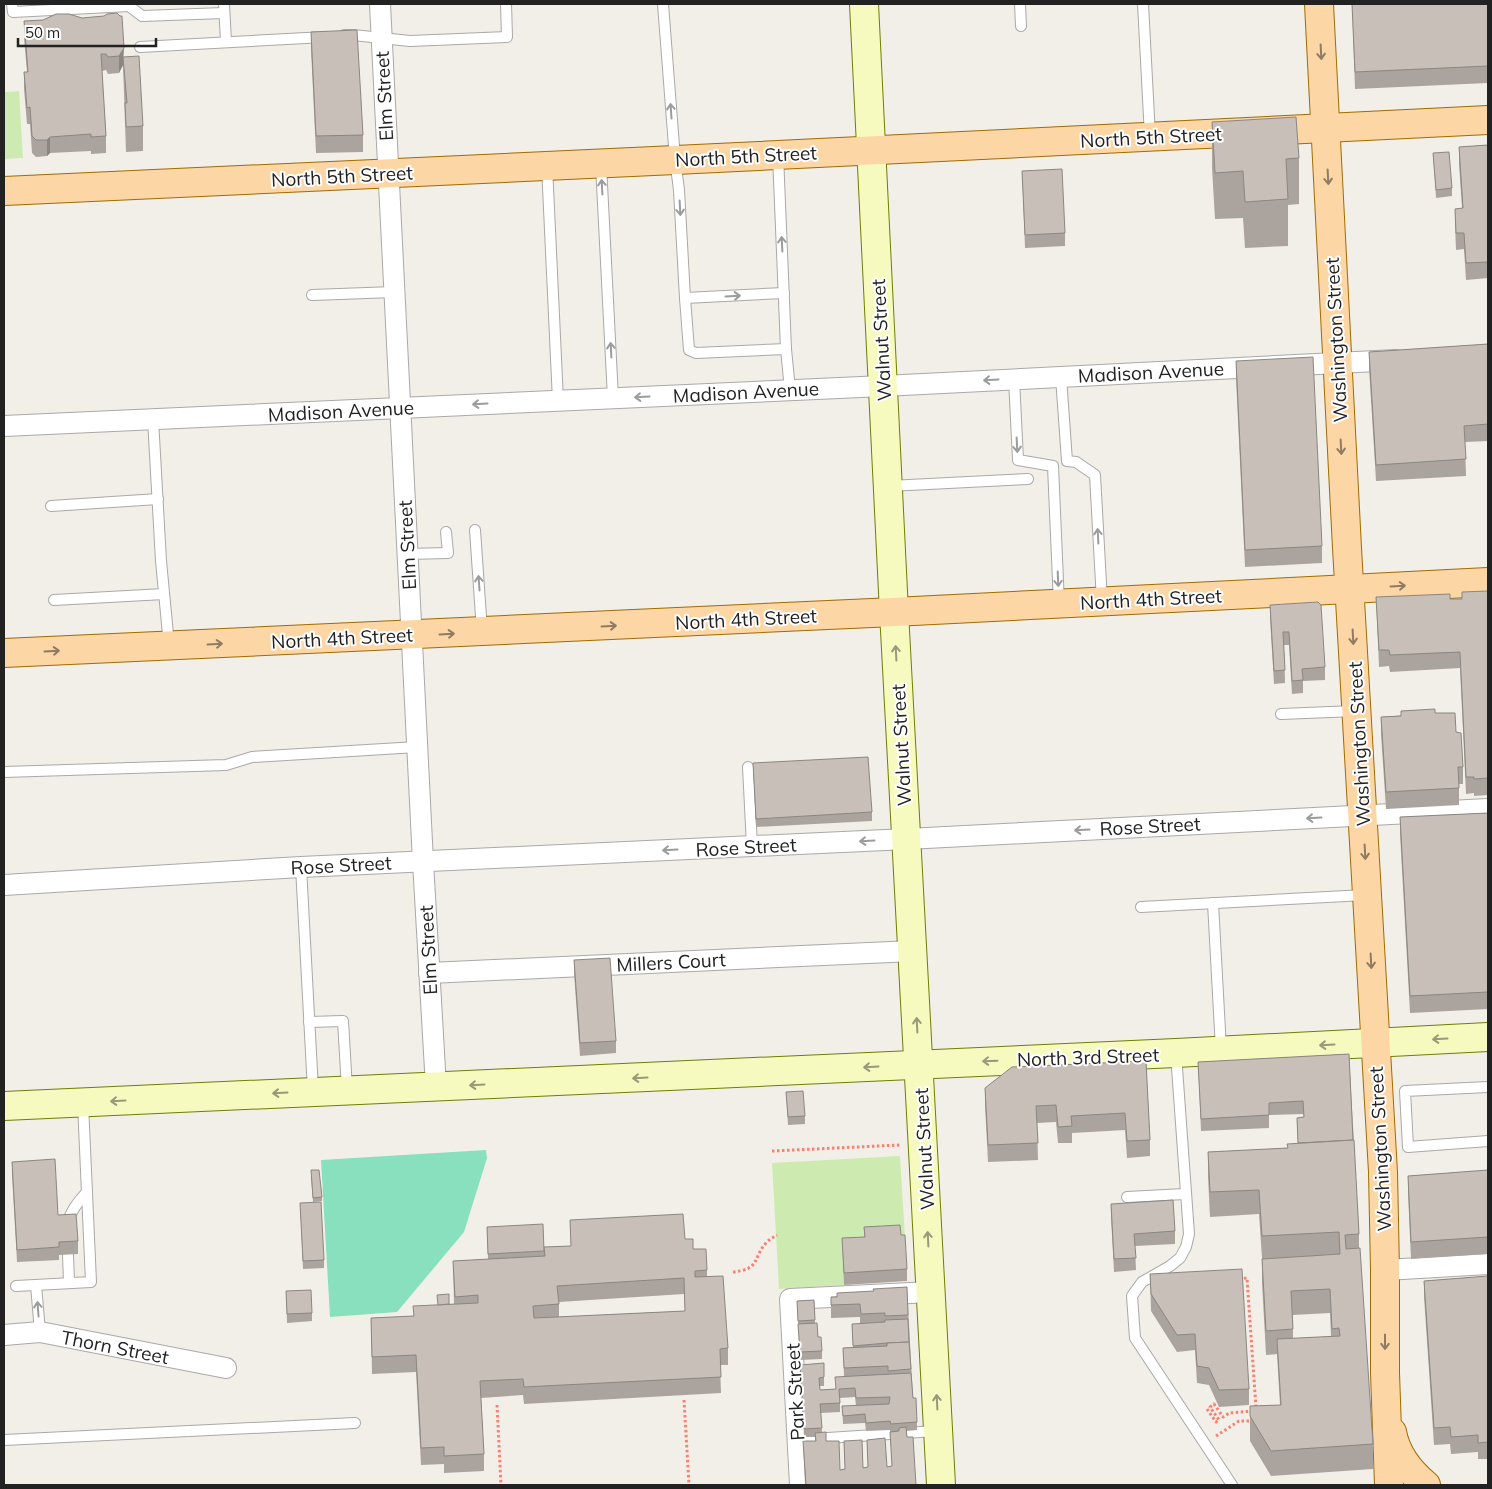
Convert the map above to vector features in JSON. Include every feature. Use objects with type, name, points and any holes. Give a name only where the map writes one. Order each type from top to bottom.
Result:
[{"type":"main road","name":"Washington Street","points":[[1319,4],[1375,1042],[1395,1148],[1385,1270],[1385,1373],[1389,1485]]},
{"type":"main road","name":"North 5th Street","points":[[4,191],[388,175],[547,165],[1488,120]]},
{"type":"main road","name":"North 4th Street","points":[[4,653],[482,632],[1488,582]]},
{"type":"main road","points":[[1386,1401],[1394,1442],[1403,1460],[1426,1485]]},
{"type":"street","name":"Elm Street","points":[[380,4],[436,1087]]},
{"type":"street","name":"Walnut Street","points":[[864,4],[894,612],[941,1485]]},
{"type":"street","name":"Madison Avenue","points":[[4,426],[883,386],[1412,359]]},
{"type":"street","name":"Rose Street","points":[[4,884],[301,867],[906,839],[1488,809]]},
{"type":"street","name":"Millers Court","points":[[429,973],[913,951]]},
{"type":"street","name":"North 3rd Street","points":[[4,1106],[1488,1037]]},
{"type":"street","points":[[1385,1270],[1488,1264]]},
{"type":"street","name":"Park Street","points":[[800,1485],[790,1299],[931,1292]]},
{"type":"street","name":"Thorn Street","points":[[4,1335],[40,1332],[226,1368]]},
{"type":"lane","points":[[12,4],[13,12],[130,5],[142,16],[224,8],[226,42]]},
{"type":"lane","points":[[140,48],[353,35],[410,41],[507,37],[506,4]]},
{"type":"lane","points":[[663,4],[674,159],[679,190],[684,298],[689,350],[696,353],[786,349]]},
{"type":"lane","points":[[1020,4],[1021,26]]},
{"type":"lane","points":[[1143,4],[1150,137]]},
{"type":"lane","points":[[778,154],[786,349],[790,390]]},
{"type":"lane","points":[[600,163],[613,398]]},
{"type":"lane","points":[[547,165],[558,401]]},
{"type":"lane","points":[[312,295],[394,292]]},
{"type":"lane","points":[[684,298],[784,293]]},
{"type":"lane","points":[[1061,377],[1067,461]]},
{"type":"lane","points":[[1014,379],[1018,460],[1053,466],[1067,461],[1076,462],[1095,475],[1102,602]]},
{"type":"lane","points":[[153,419],[169,646]]},
{"type":"lane","points":[[1053,466],[1059,604]]},
{"type":"lane","points":[[888,486],[1028,479]]},
{"type":"lane","points":[[51,506],[158,499]]},
{"type":"lane","points":[[474,530],[482,632]]},
{"type":"lane","points":[[408,554],[448,553],[446,532]]},
{"type":"lane","points":[[54,600],[164,594]]},
{"type":"lane","points":[[1282,714],[1357,711]]},
{"type":"lane","points":[[4,772],[226,765],[252,757],[417,747]]},
{"type":"lane","points":[[748,767],[752,846]]},
{"type":"lane","points":[[301,867],[313,1092]]},
{"type":"lane","points":[[1141,907],[1367,894]]},
{"type":"lane","points":[[1213,903],[1220,1050]]},
{"type":"lane","points":[[309,1022],[343,1021],[347,1090]]},
{"type":"lane","points":[[1176,1053],[1189,1234],[1186,1247],[1180,1258],[1142,1282],[1132,1296],[1135,1338],[1232,1485]]},
{"type":"lane","points":[[1488,1087],[1406,1091],[1395,1148],[1488,1141]]},
{"type":"lane","points":[[16,1286],[91,1282],[83,1103]]},
{"type":"lane","points":[[66,1226],[70,1213],[87,1192]]},
{"type":"lane","points":[[1127,1197],[1186,1194]]},
{"type":"lane","points":[[68,1254],[69,1283]]},
{"type":"lane","points":[[36,1285],[40,1332]]},
{"type":"lane","points":[[4,1440],[355,1423]]},
{"type":"lane","points":[[797,1440],[938,1431]]},
{"type":"path","points":[[772,1151],[923,1144]]},
{"type":"path","points":[[733,1272],[744,1271],[755,1265],[766,1243],[777,1235]]},
{"type":"path","points":[[1207,1409],[1216,1422],[1219,1420],[1210,1407],[1214,1404],[1223,1417],[1229,1413],[1256,1411],[1247,1278],[1230,1280]]},
{"type":"path","points":[[684,1400],[688,1485]]},
{"type":"path","points":[[497,1405],[501,1485]]},
{"type":"path","points":[[1204,1443],[1240,1421],[1257,1420]]},
{"type":"green space","points":[[19,91],[23,158],[4,159],[4,92]]},
{"type":"green space","points":[[486,1150],[487,1158],[464,1232],[397,1312],[330,1317],[321,1160]]},
{"type":"green space","points":[[900,1156],[905,1237],[844,1285],[779,1289],[772,1163]]},
{"type":"building","points":[[1352,4],[1488,4],[1488,66],[1355,72]]},
{"type":"building","points":[[117,13],[122,16],[124,48],[119,56],[108,57],[106,54],[101,54],[106,136],[91,137],[91,134],[36,140],[32,136],[30,107],[27,108],[24,72],[28,72],[24,21],[43,20],[56,14],[69,14],[82,18]]},
{"type":"building","points":[[357,30],[363,135],[316,136],[311,32]]},
{"type":"building","points":[[139,56],[143,126],[126,127],[125,103],[127,103],[123,57]]},
{"type":"building","points":[[1296,117],[1299,158],[1286,159],[1288,199],[1245,202],[1243,171],[1215,173],[1212,122]]},
{"type":"building","points":[[1488,145],[1488,262],[1466,263],[1464,233],[1456,233],[1455,209],[1463,208],[1459,147]]},
{"type":"building","points":[[1449,152],[1452,188],[1436,190],[1433,153]]},
{"type":"building","points":[[1062,169],[1065,233],[1025,235],[1022,171]]},
{"type":"building","points":[[1488,344],[1488,424],[1464,426],[1466,459],[1376,465],[1369,352]]},
{"type":"building","points":[[1313,357],[1322,546],[1245,550],[1236,361]]},
{"type":"building","points":[[1488,591],[1488,778],[1474,779],[1474,777],[1466,777],[1460,652],[1390,655],[1389,650],[1379,650],[1376,597],[1450,594],[1450,599],[1462,599],[1462,592]]},
{"type":"building","points":[[1318,602],[1321,605],[1325,667],[1302,669],[1303,680],[1292,681],[1289,632],[1283,632],[1285,670],[1274,671],[1270,605]]},
{"type":"building","points":[[1435,709],[1435,713],[1455,713],[1456,732],[1461,733],[1463,767],[1458,767],[1459,788],[1386,792],[1381,717],[1401,716],[1401,711]]},
{"type":"building","points":[[868,757],[872,812],[756,819],[753,763]]},
{"type":"building","points":[[1488,813],[1488,992],[1410,996],[1400,817]]},
{"type":"building","points":[[610,958],[616,1041],[580,1043],[574,960]]},
{"type":"building","points":[[1349,1054],[1353,1140],[1298,1143],[1297,1118],[1304,1117],[1303,1101],[1269,1103],[1269,1115],[1201,1119],[1198,1062]]},
{"type":"building","points":[[1146,1061],[1150,1140],[1127,1141],[1125,1113],[1071,1116],[1072,1126],[1058,1127],[1056,1105],[1036,1106],[1038,1143],[988,1145],[985,1088],[1012,1067]]},
{"type":"building","points":[[803,1091],[805,1116],[788,1117],[786,1092]]},
{"type":"building","points":[[1354,1140],[1359,1234],[1345,1235],[1346,1249],[1360,1248],[1373,1444],[1271,1451],[1250,1416],[1250,1406],[1281,1405],[1277,1339],[1340,1336],[1339,1328],[1332,1329],[1330,1289],[1291,1291],[1293,1329],[1266,1331],[1262,1259],[1340,1254],[1339,1232],[1262,1236],[1259,1190],[1210,1192],[1208,1152],[1288,1148],[1287,1144]]},
{"type":"building","points":[[55,1159],[58,1215],[76,1214],[78,1241],[59,1242],[59,1247],[17,1250],[12,1162]]},
{"type":"building","points":[[311,1170],[319,1170],[322,1197],[313,1198]]},
{"type":"building","points":[[1488,1170],[1488,1237],[1411,1242],[1408,1176]]},
{"type":"building","points":[[1173,1200],[1175,1231],[1134,1234],[1136,1258],[1114,1259],[1111,1204]]},
{"type":"building","points":[[321,1202],[324,1260],[303,1261],[300,1203]]},
{"type":"building","points":[[683,1214],[685,1239],[693,1239],[693,1249],[706,1249],[707,1270],[695,1271],[695,1277],[723,1276],[728,1348],[720,1349],[721,1377],[524,1387],[523,1379],[480,1381],[484,1454],[444,1456],[444,1447],[421,1448],[416,1355],[372,1357],[371,1318],[414,1316],[413,1306],[478,1303],[478,1295],[455,1297],[453,1261],[545,1256],[544,1247],[571,1246],[570,1220]],"holes":[[[684,1278],[685,1311],[534,1318],[533,1306],[559,1304],[557,1286]]]},
{"type":"building","points":[[543,1224],[544,1251],[488,1254],[487,1227]]},
{"type":"building","points":[[900,1225],[901,1235],[905,1235],[907,1269],[844,1273],[842,1238],[865,1237],[864,1227]]},
{"type":"building","points":[[1242,1269],[1249,1389],[1219,1390],[1209,1368],[1197,1366],[1195,1334],[1177,1335],[1151,1294],[1150,1274]]},
{"type":"building","points":[[1488,1276],[1488,1442],[1478,1443],[1478,1435],[1451,1437],[1450,1427],[1434,1428],[1424,1281]]},
{"type":"building","points":[[907,1287],[908,1315],[885,1316],[885,1313],[861,1314],[860,1304],[831,1305],[831,1297],[837,1297],[837,1293]]},
{"type":"building","points":[[311,1290],[312,1313],[287,1314],[286,1291]]},
{"type":"building","points":[[449,1294],[449,1304],[438,1305],[437,1295]]},
{"type":"building","points":[[814,1300],[815,1320],[798,1321],[797,1301]]},
{"type":"building","points":[[908,1319],[909,1342],[853,1346],[852,1324]]},
{"type":"building","points":[[817,1323],[822,1351],[800,1352],[798,1324]]},
{"type":"building","points":[[909,1342],[911,1369],[888,1371],[888,1366],[844,1368],[843,1348],[887,1346],[887,1343]]},
{"type":"building","points":[[824,1363],[824,1377],[819,1378],[820,1390],[836,1389],[835,1377],[911,1373],[913,1398],[916,1398],[917,1422],[891,1424],[890,1421],[866,1423],[865,1414],[843,1416],[842,1406],[889,1404],[890,1397],[856,1398],[855,1388],[839,1389],[840,1403],[820,1404],[822,1428],[804,1429],[800,1365]]},
{"type":"building","points":[[906,1427],[907,1437],[913,1437],[916,1485],[806,1485],[803,1441],[816,1441],[815,1433],[826,1432],[826,1441],[839,1441],[840,1470],[845,1469],[844,1441],[862,1440],[863,1468],[868,1467],[867,1440],[885,1438],[887,1467],[892,1466],[890,1432],[899,1431],[899,1428]]}]
